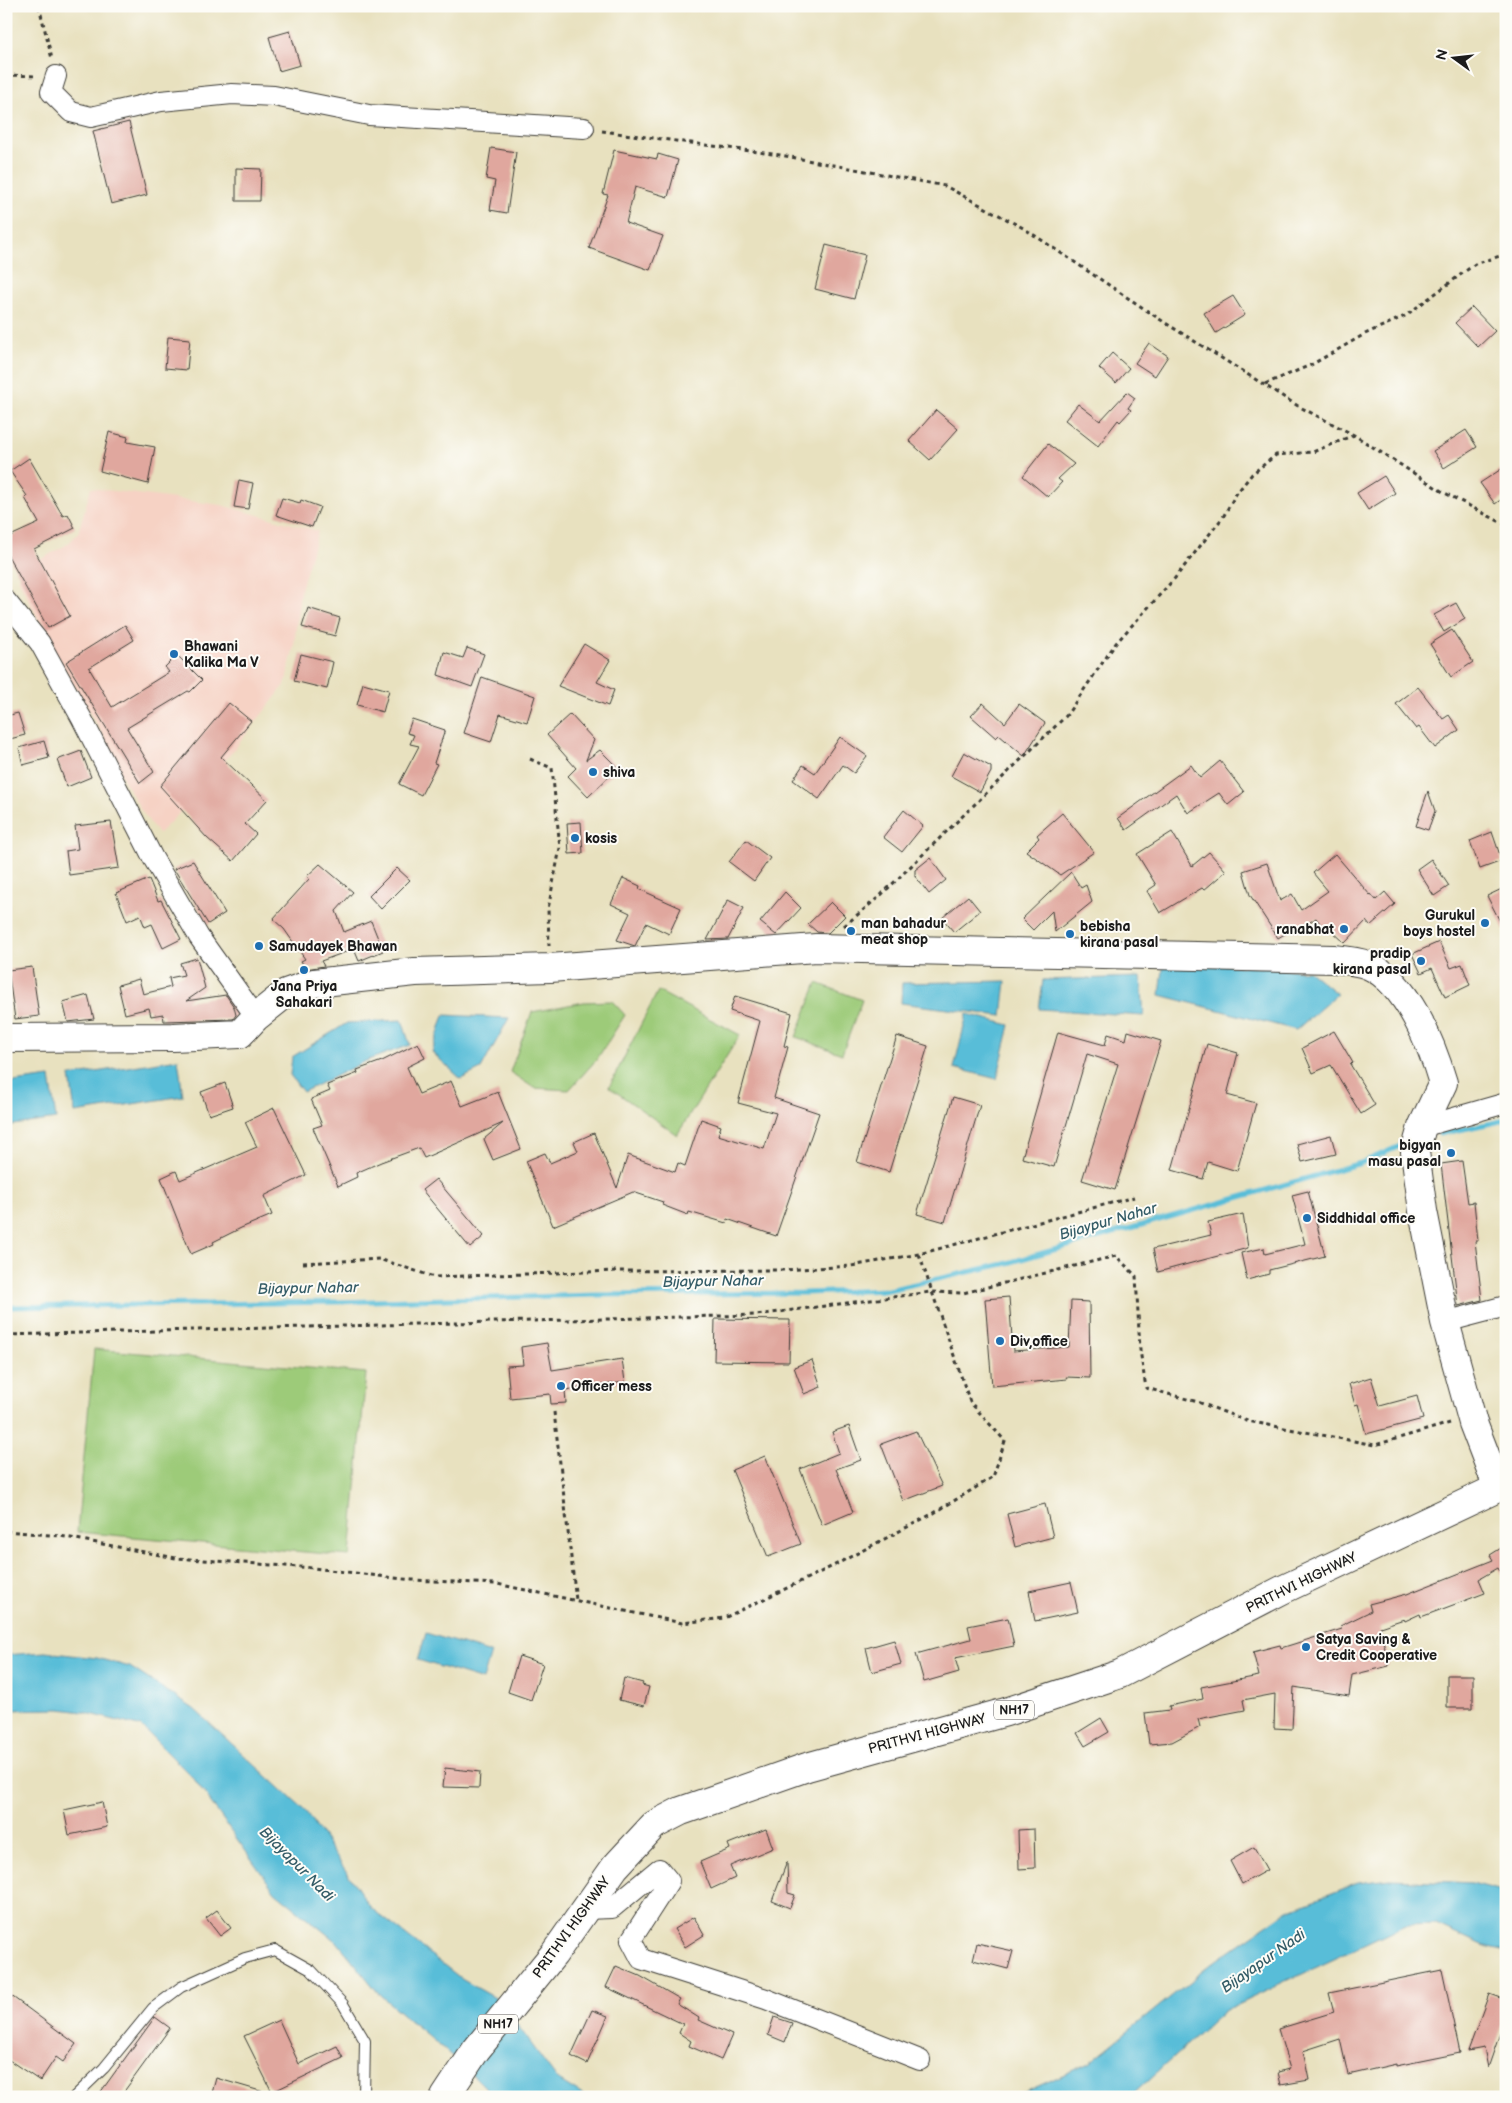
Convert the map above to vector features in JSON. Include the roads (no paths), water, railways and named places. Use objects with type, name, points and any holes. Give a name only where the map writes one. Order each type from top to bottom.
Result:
[{"type":"main road","points":[[6,1038],[173,1037],[240,1034],[256,1017],[286,993],[314,983],[415,972],[550,968],[816,948],[1334,959],[1369,966],[1396,987],[1434,1051],[1443,1083],[1422,1126],[1415,1152],[1422,1211],[1445,1322],[1473,1423],[1502,1486]]},
{"type":"main road","name":"PRITHVI HIGHWAY","points":[[445,2097],[476,2050],[554,1954],[615,1867],[654,1825],[681,1811],[807,1767],[1006,1712],[1120,1674],[1282,1590],[1502,1486]]},
{"type":"street","points":[[56,76],[51,92],[71,112],[91,117],[161,101],[232,94],[274,96],[368,114],[584,128]]},
{"type":"street","points":[[6,601],[40,643],[82,719],[153,858],[199,937],[256,1017]]},
{"type":"street","points":[[1422,1126],[1506,1103]]},
{"type":"street","points":[[1445,1322],[1506,1306]]},
{"type":"street","points":[[585,1909],[612,1908],[660,1869],[669,1881],[630,1940],[641,1959],[766,1999],[920,2060]]},
{"type":"lane","points":[[74,2097],[104,2068],[153,2008],[181,1988],[245,1958],[275,1950],[310,1970],[343,2004],[365,2041],[364,2097]]},
{"type":"water","points":[[1164,961],[1309,971],[1337,994],[1296,1030],[1160,995]]},
{"type":"water","points":[[1141,977],[1144,1016],[1039,1009],[1043,980]]},
{"type":"water","points":[[1006,981],[1002,1016],[901,1003],[902,983]]},
{"type":"water","points":[[967,1014],[1010,1025],[997,1079],[954,1068]]},
{"type":"water","points":[[444,1015],[509,1018],[481,1069],[461,1079],[432,1052]]},
{"type":"water","points":[[402,1020],[410,1045],[368,1060],[303,1092],[290,1075],[292,1057],[347,1023]]},
{"type":"water","points":[[178,1059],[183,1096],[75,1113],[70,1076]]},
{"type":"water","points":[[50,1077],[56,1119],[7,1126],[6,1083]]},
{"type":"water","points":[[426,1633],[491,1653],[483,1680],[418,1660]]},
{"type":"water","name":"Bijayapur Nadi","points":[[45,1652],[97,1658],[130,1667],[194,1709],[306,1812],[371,1908],[463,1980],[499,2000],[557,2079],[586,2097],[495,2097],[467,2069],[380,1995],[339,1944],[275,1892],[194,1779],[142,1727],[83,1712],[60,1709],[6,1710],[6,1655]]},
{"type":"water","name":"Bijayapur Nadi","points":[[1391,1879],[1472,1883],[1506,1892],[1506,1951],[1484,1946],[1436,1924],[1406,1925],[1224,2011],[1130,2097],[1014,2097],[1089,2063],[1215,1961],[1288,1910],[1358,1883]]},
{"type":"waterway","name":"Bijaypur Nahar","points":[[1440,1134],[1506,1120]]},
{"type":"waterway","name":"Bijaypur Nahar","points":[[6,1307],[888,1290],[1004,1264],[1361,1163],[1400,1146]]},
{"type":"place","name":"Bhawani Kalika Ma V","points":[[174,654]]},
{"type":"place","name":"shiva","points":[[593,772]]},
{"type":"place","name":"kosis","points":[[575,838]]},
{"type":"place","name":"Gurukul boys hostel","points":[[1485,923]]},
{"type":"place","name":"ranabhat","points":[[1344,929]]},
{"type":"place","name":"man bahadur meat shop","points":[[851,931]]},
{"type":"place","name":"bebisha kirana pasal","points":[[1070,934]]},
{"type":"place","name":"Samudayek Bhawan","points":[[259,946]]},
{"type":"place","name":"pradip kirana pasal","points":[[1421,961]]},
{"type":"place","name":"Jana Priya Sahakari","points":[[304,970]]},
{"type":"place","name":"bigyan masu pasal","points":[[1451,1153]]},
{"type":"place","name":"Siddhidal office","points":[[1307,1218]]},
{"type":"place","name":"Div,office","points":[[1000,1341]]},
{"type":"place","name":"Officer mess","points":[[561,1386]]},
{"type":"place","name":"Satya Saving & Credit Cooperative","points":[[1306,1647]]}]
